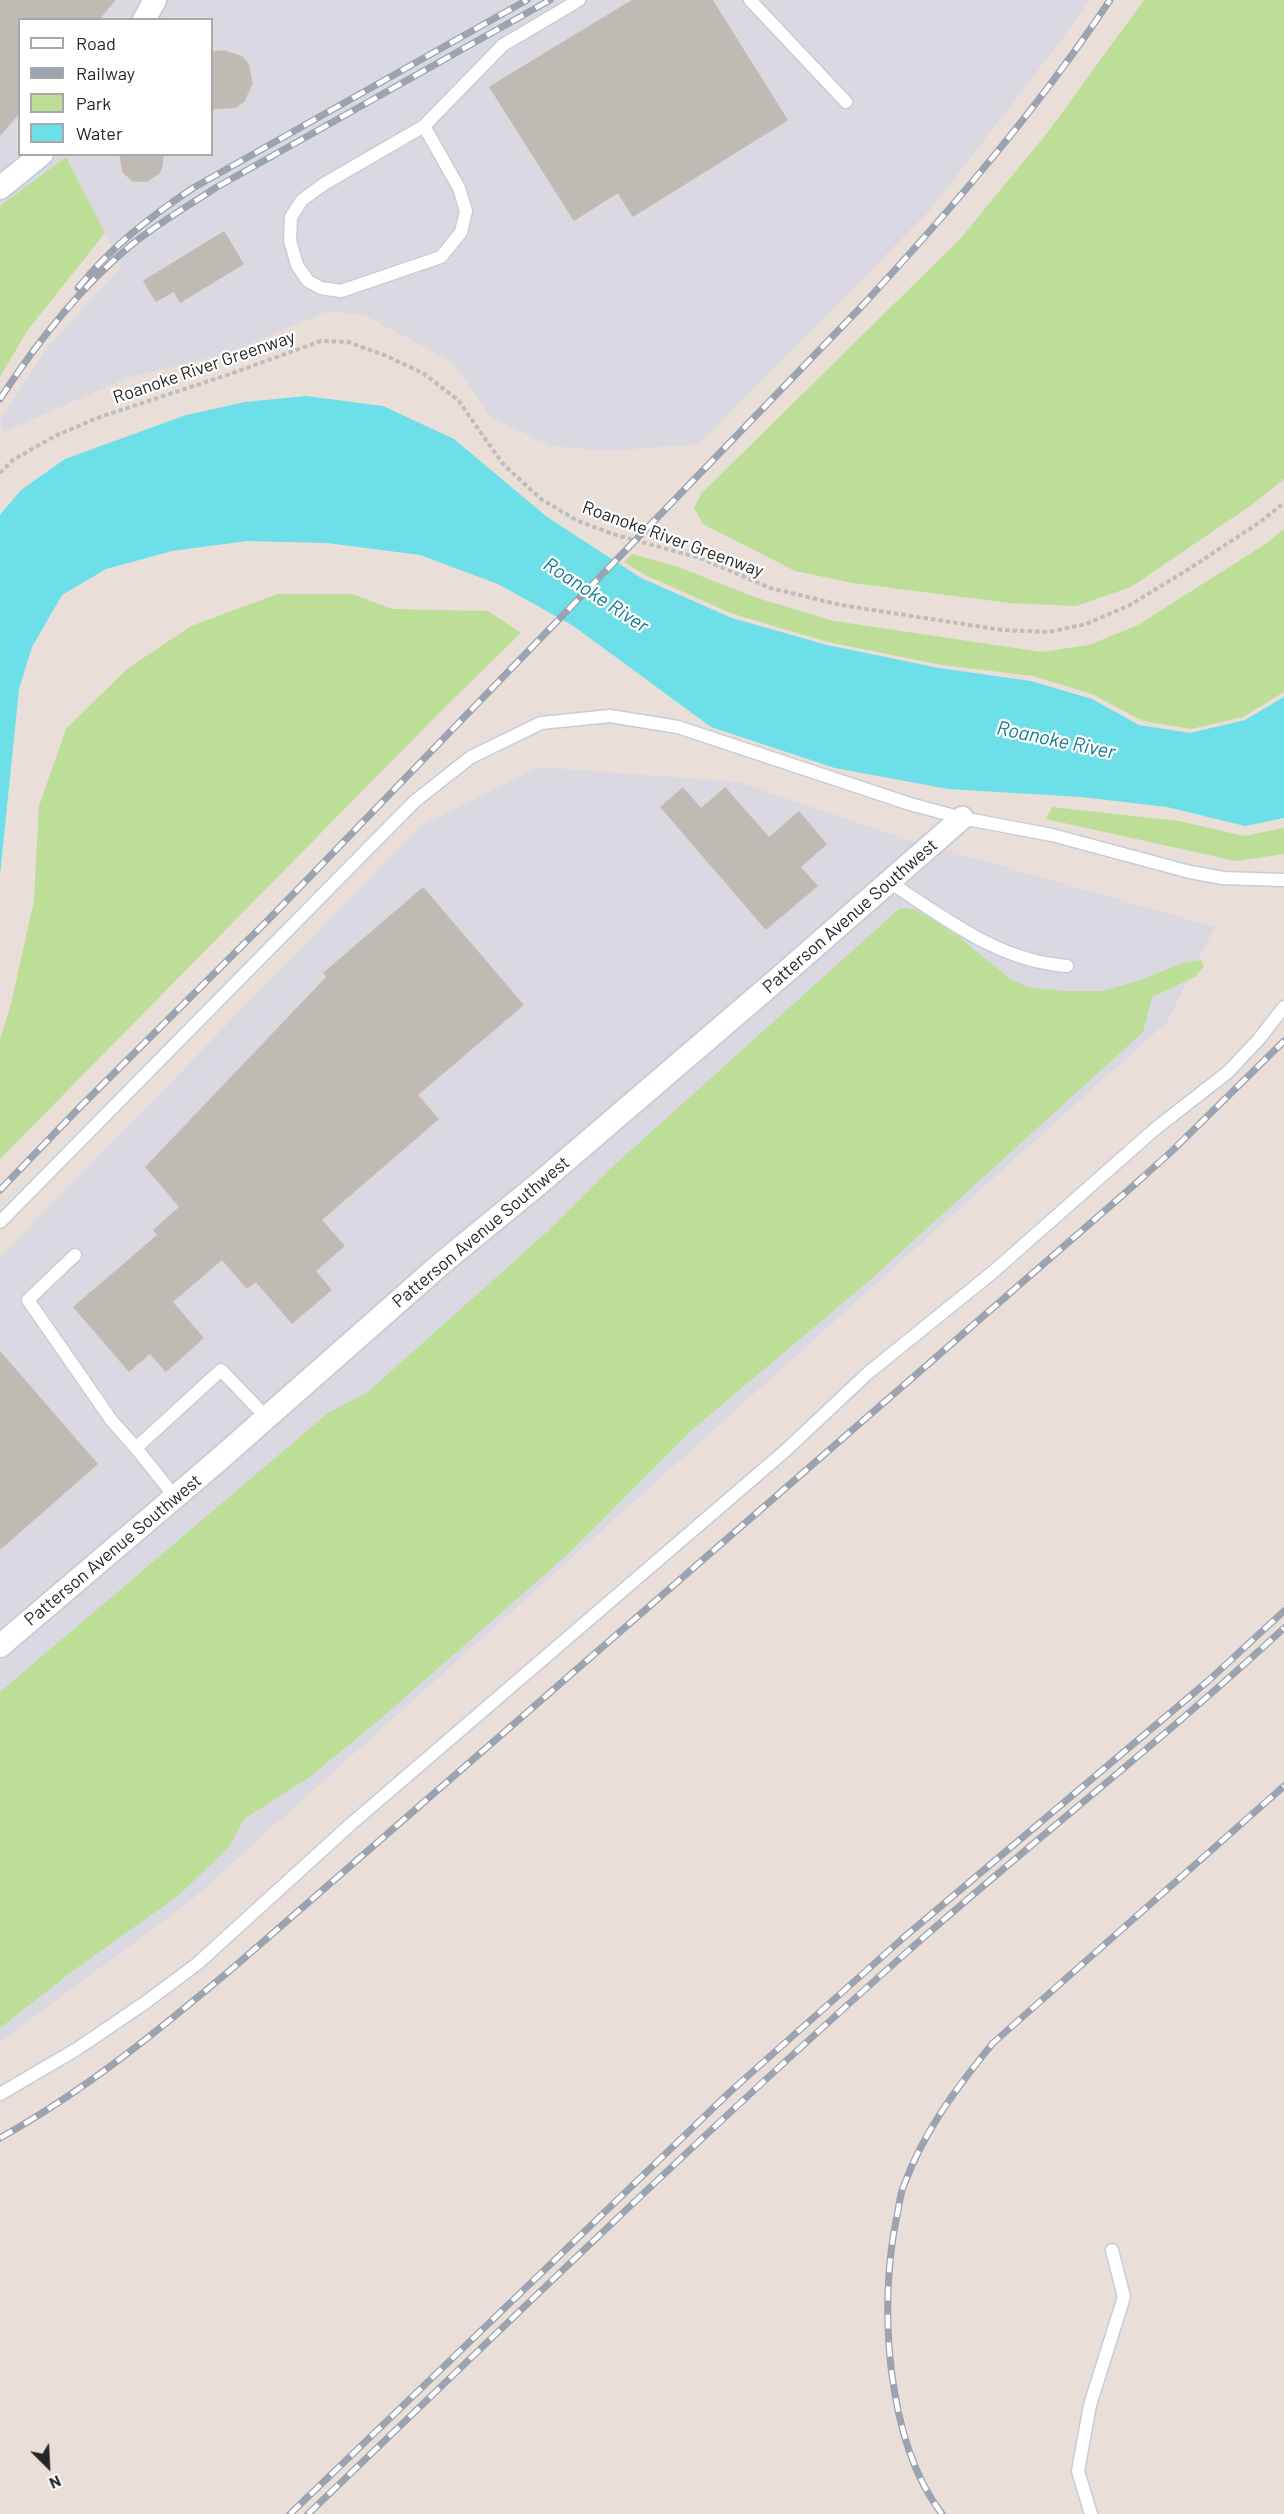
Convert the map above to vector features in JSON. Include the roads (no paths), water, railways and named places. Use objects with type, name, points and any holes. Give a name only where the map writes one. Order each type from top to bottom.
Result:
[{"type":"street","points":[[145,18],[155,0]]},
{"type":"street","points":[[0,188],[40,156]]},
{"type":"street","name":"Patterson Avenue Southwest","points":[[0,1646],[267,1418],[442,1263],[542,1181],[962,818]]},
{"type":"lane","points":[[424,126],[459,189],[466,211],[461,232],[441,257],[341,291],[321,288],[308,282],[297,265],[290,240],[291,217],[302,201],[324,184],[424,126],[503,45],[579,0]]},
{"type":"lane","points":[[750,0],[846,102]]},
{"type":"lane","points":[[0,1222],[415,801],[471,757],[542,723],[610,716],[678,727],[910,804],[962,818],[1052,835],[1190,872],[1223,878],[1284,880]]},
{"type":"lane","points":[[889,882],[999,951],[1027,960],[1067,966]]},
{"type":"lane","points":[[0,2094],[76,2049],[197,1964],[351,1824],[785,1451],[868,1373],[993,1272],[1155,1130],[1228,1072],[1259,1039],[1284,1006]]},
{"type":"lane","points":[[75,1255],[28,1300],[112,1421],[175,1497]]},
{"type":"lane","points":[[136,1448],[221,1370],[267,1418]]},
{"type":"lane","points":[[1091,2514],[1078,2471],[1090,2405],[1124,2297],[1112,2250]]},
{"type":"water","name":"Roanoke River","points":[[306,396],[383,406],[454,439],[547,517],[641,578],[732,618],[827,645],[939,668],[1031,681],[1092,699],[1139,725],[1190,733],[1245,720],[1284,697],[1284,818],[1245,826],[1167,807],[1081,797],[948,789],[835,768],[711,727],[572,625],[498,584],[420,555],[327,543],[247,541],[172,551],[106,569],[62,595],[32,647],[19,689],[0,875],[0,515],[21,490],[65,459],[186,415],[245,402]]},
{"type":"railway","points":[[78,288],[104,259],[132,234],[193,188],[527,0]]},
{"type":"railway","points":[[0,399],[59,318],[111,262],[151,230],[217,187],[550,0]]},
{"type":"railway","points":[[0,1190],[269,919],[860,308],[927,234],[1023,120],[1110,0]]},
{"type":"railway","points":[[0,2138],[92,2079],[150,2036],[234,1967],[1124,1194],[1172,1151],[1284,1041]]},
{"type":"railway","points":[[290,2514],[732,2090],[902,1939],[1208,1681],[1284,1611]]},
{"type":"railway","points":[[308,2514],[605,2230],[831,2020],[954,1911],[1191,1711],[1284,1628]]},
{"type":"railway","points":[[942,2514],[923,2484],[909,2449],[898,2411],[891,2370],[888,2329],[891,2251],[902,2192],[912,2165],[942,2110],[993,2043],[1284,1786]]}]
